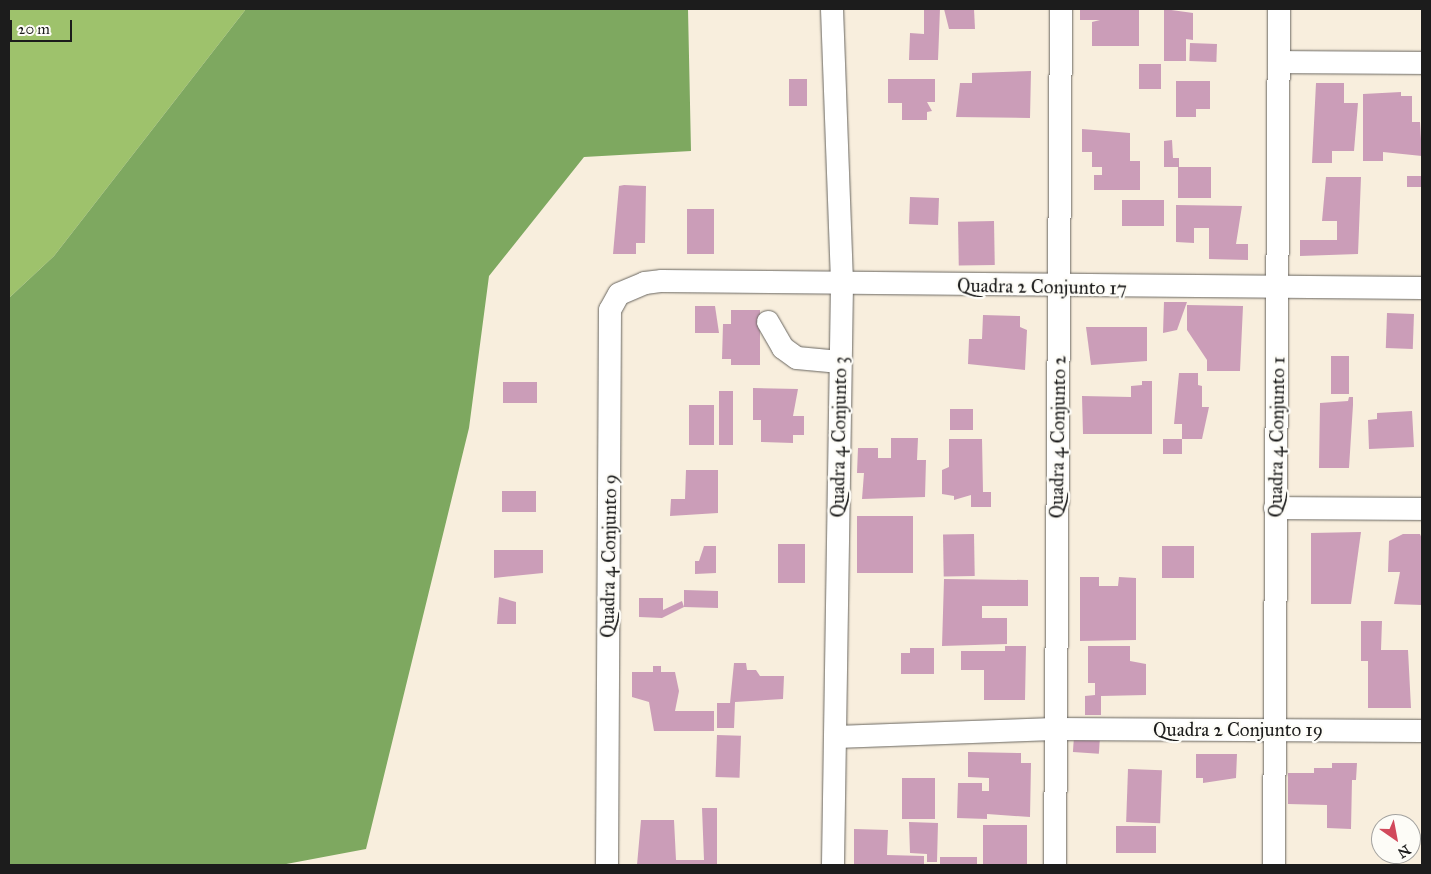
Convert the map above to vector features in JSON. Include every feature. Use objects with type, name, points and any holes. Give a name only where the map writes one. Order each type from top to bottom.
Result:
[{"type":"street","name":"Quadra 4 Conjunto 3","points":[[832,9],[842,284],[833,865]]},
{"type":"street","name":"Quadra 4 Conjunto 2","points":[[1055,865],[1054,729],[1061,288],[1061,9]]},
{"type":"street","name":"Quadra 4 Conjunto 1","points":[[1274,865],[1275,508],[1280,288],[1279,9]]},
{"type":"street","points":[[1279,62],[1422,63]]},
{"type":"street","name":"Quadra 2 Conjunto 17","points":[[662,281],[1061,288],[1422,288]]},
{"type":"street","name":"Quadra 4 Conjunto 9","points":[[607,865],[610,310],[629,288],[662,281]]},
{"type":"street","points":[[768,322],[783,348],[797,358],[840,362]]},
{"type":"street","points":[[1275,508],[1422,509]]},
{"type":"street","name":"Quadra 2 Conjunto 19","points":[[836,737],[1054,729],[1422,731]]},
{"type":"green space","points":[[9,9],[246,9],[54,256],[9,298]]},
{"type":"green space","points":[[246,9],[688,9],[691,151],[584,157],[489,276],[469,428],[366,849],[281,865],[9,865],[9,298],[54,256]]},
{"type":"building","points":[[924,9],[940,9],[938,60],[909,60],[910,33],[924,34]]},
{"type":"building","points":[[944,9],[974,9],[975,29],[949,29]]},
{"type":"building","points":[[1080,9],[1139,9],[1139,46],[1092,46],[1092,22],[1100,20],[1080,20]]},
{"type":"building","points":[[1164,9],[1193,13],[1193,40],[1186,39],[1186,61],[1164,61]]},
{"type":"building","points":[[1190,43],[1217,44],[1216,62],[1189,61]]},
{"type":"building","points":[[1139,64],[1161,64],[1161,89],[1139,89]]},
{"type":"building","points":[[1031,71],[1030,118],[956,117],[960,83],[972,83],[972,73]]},
{"type":"building","points":[[789,79],[807,79],[807,106],[789,106]]},
{"type":"building","points":[[888,79],[935,79],[935,102],[927,102],[932,111],[927,112],[927,120],[902,120],[902,103],[888,103]]},
{"type":"building","points":[[1176,81],[1210,81],[1210,109],[1196,109],[1196,117],[1176,117]]},
{"type":"building","points":[[1316,83],[1344,83],[1344,103],[1358,103],[1354,151],[1332,151],[1332,163],[1312,163]]},
{"type":"building","points":[[1401,92],[1401,96],[1412,96],[1412,122],[1420,122],[1422,156],[1383,152],[1383,161],[1363,161],[1363,94]]},
{"type":"building","points":[[1082,129],[1130,133],[1130,161],[1140,161],[1140,190],[1094,190],[1094,175],[1102,175],[1102,167],[1092,167],[1092,152],[1082,152]]},
{"type":"building","points":[[1172,140],[1173,158],[1179,158],[1179,167],[1164,167],[1164,141]]},
{"type":"building","points":[[1178,167],[1211,167],[1211,198],[1178,198]]},
{"type":"building","points":[[1407,176],[1422,176],[1422,187],[1407,187]]},
{"type":"building","points":[[1326,177],[1361,177],[1358,254],[1300,256],[1300,240],[1337,240],[1337,221],[1322,221]]},
{"type":"building","points":[[619,186],[646,186],[645,243],[636,243],[636,254],[613,254]]},
{"type":"building","points":[[910,197],[939,198],[938,225],[909,224]]},
{"type":"building","points":[[1122,200],[1164,200],[1164,226],[1122,226]]},
{"type":"building","points":[[1176,205],[1242,206],[1236,244],[1248,244],[1248,260],[1209,259],[1209,228],[1194,228],[1194,243],[1176,242]]},
{"type":"building","points":[[687,209],[714,209],[714,254],[687,254]]},
{"type":"building","points":[[994,221],[995,265],[959,266],[958,222]]},
{"type":"building","points":[[1164,302],[1187,302],[1177,330],[1163,333]]},
{"type":"building","points":[[1187,305],[1243,306],[1240,371],[1207,371],[1207,360],[1187,330]]},
{"type":"building","points":[[695,306],[715,306],[719,333],[695,333]]},
{"type":"building","points":[[731,310],[760,310],[760,365],[731,365],[731,359],[722,359],[723,324],[731,324]]},
{"type":"building","points":[[1387,313],[1414,314],[1413,349],[1386,348]]},
{"type":"building","points":[[983,315],[1020,316],[1020,327],[1027,330],[1025,370],[968,364],[969,339],[982,339]]},
{"type":"building","points":[[1086,327],[1147,327],[1147,361],[1091,365]]},
{"type":"building","points":[[1331,356],[1349,356],[1349,394],[1331,394]]},
{"type":"building","points":[[1179,373],[1198,373],[1198,385],[1202,386],[1202,407],[1209,407],[1202,439],[1182,439],[1182,424],[1174,424]]},
{"type":"building","points":[[1142,381],[1152,381],[1152,434],[1083,434],[1082,396],[1131,397],[1131,386],[1142,385]]},
{"type":"building","points":[[503,382],[537,382],[537,403],[503,403]]},
{"type":"building","points":[[753,388],[798,389],[793,416],[804,416],[804,435],[793,435],[793,443],[761,442],[761,420],[753,420]]},
{"type":"building","points":[[719,391],[733,391],[733,445],[719,445]]},
{"type":"building","points":[[1349,397],[1353,397],[1353,405],[1349,468],[1319,468],[1320,403],[1348,401]]},
{"type":"building","points":[[689,405],[714,405],[714,445],[689,445]]},
{"type":"building","points":[[950,409],[973,409],[973,430],[950,430]]},
{"type":"building","points":[[1412,411],[1414,447],[1369,449],[1368,420],[1377,419],[1377,413]]},
{"type":"building","points":[[891,438],[918,438],[917,460],[926,460],[925,497],[862,499],[864,473],[857,473],[858,448],[878,448],[878,458],[891,458]]},
{"type":"building","points":[[949,439],[982,439],[983,492],[991,492],[991,507],[971,507],[971,495],[954,500],[954,496],[942,494],[942,470],[949,467]]},
{"type":"building","points":[[1163,439],[1182,439],[1182,454],[1163,454]]},
{"type":"building","points":[[686,470],[718,470],[718,513],[670,516],[671,499],[685,499]]},
{"type":"building","points":[[502,491],[536,491],[536,512],[502,512]]},
{"type":"building","points":[[857,516],[913,516],[913,573],[857,573]]},
{"type":"building","points":[[1361,532],[1351,604],[1311,604],[1311,533]]},
{"type":"building","points":[[974,534],[975,576],[944,577],[943,535]]},
{"type":"building","points":[[1403,534],[1420,534],[1422,539],[1422,605],[1394,604],[1400,572],[1388,572],[1389,541]]},
{"type":"building","points":[[778,544],[805,544],[805,583],[778,583]]},
{"type":"building","points":[[704,546],[716,546],[716,573],[695,574],[695,561],[699,561]]},
{"type":"building","points":[[1162,546],[1194,546],[1194,578],[1162,578]]},
{"type":"building","points":[[494,550],[543,550],[543,573],[494,578]]},
{"type":"building","points":[[1080,577],[1099,577],[1099,586],[1118,586],[1119,577],[1136,578],[1136,640],[1080,641]]},
{"type":"building","points":[[944,579],[1028,580],[1028,606],[982,606],[982,618],[1007,618],[1007,644],[942,646]]},
{"type":"building","points":[[684,590],[718,591],[718,608],[684,607]]},
{"type":"building","points":[[499,597],[516,602],[516,624],[497,624]]},
{"type":"building","points":[[639,598],[663,598],[663,610],[682,601],[684,607],[662,618],[639,617]]},
{"type":"building","points":[[1361,621],[1382,621],[1381,650],[1408,650],[1411,708],[1368,708],[1368,661],[1361,661]]},
{"type":"building","points":[[1005,646],[1026,646],[1025,700],[984,700],[984,670],[961,670],[961,651],[1005,651]]},
{"type":"building","points":[[1088,646],[1130,646],[1130,661],[1146,664],[1146,695],[1101,696],[1101,715],[1085,715],[1085,696],[1095,695],[1095,683],[1088,683]]},
{"type":"building","points":[[910,648],[934,648],[934,674],[901,674],[901,653],[910,653]]},
{"type":"building","points":[[734,663],[746,663],[747,670],[756,670],[760,676],[784,676],[783,699],[735,702],[734,728],[717,728],[717,703],[730,703]]},
{"type":"building","points":[[653,666],[661,666],[661,672],[675,672],[679,691],[675,711],[714,711],[714,731],[654,731],[649,702],[632,697],[632,672],[653,672]]},
{"type":"building","points":[[1075,722],[1101,724],[1099,754],[1073,752]]},
{"type":"building","points":[[717,735],[741,736],[740,778],[716,777]]},
{"type":"building","points":[[968,752],[1021,753],[1021,763],[1031,763],[1030,817],[987,814],[987,819],[957,818],[958,783],[982,783],[982,791],[989,791],[989,778],[968,777]]},
{"type":"building","points":[[1196,754],[1237,754],[1236,778],[1203,783],[1203,778],[1196,778]]},
{"type":"building","points":[[1332,763],[1357,763],[1356,780],[1352,780],[1351,829],[1327,828],[1327,805],[1288,804],[1288,773],[1314,773],[1314,768],[1332,768]]},
{"type":"building","points":[[1128,769],[1162,770],[1160,823],[1126,822]]},
{"type":"building","points":[[902,778],[935,778],[935,819],[902,819]]},
{"type":"building","points":[[702,808],[717,808],[717,865],[637,865],[641,820],[674,820],[676,860],[704,860]]},
{"type":"building","points":[[909,822],[938,823],[937,862],[927,862],[927,854],[910,853]]},
{"type":"building","points":[[983,825],[1027,825],[1027,865],[983,865]]},
{"type":"building","points":[[1116,826],[1156,826],[1156,853],[1116,853]]},
{"type":"building","points":[[854,829],[888,830],[887,855],[924,856],[924,865],[854,865]]},
{"type":"building","points":[[940,857],[977,857],[977,865],[940,865]]}]
